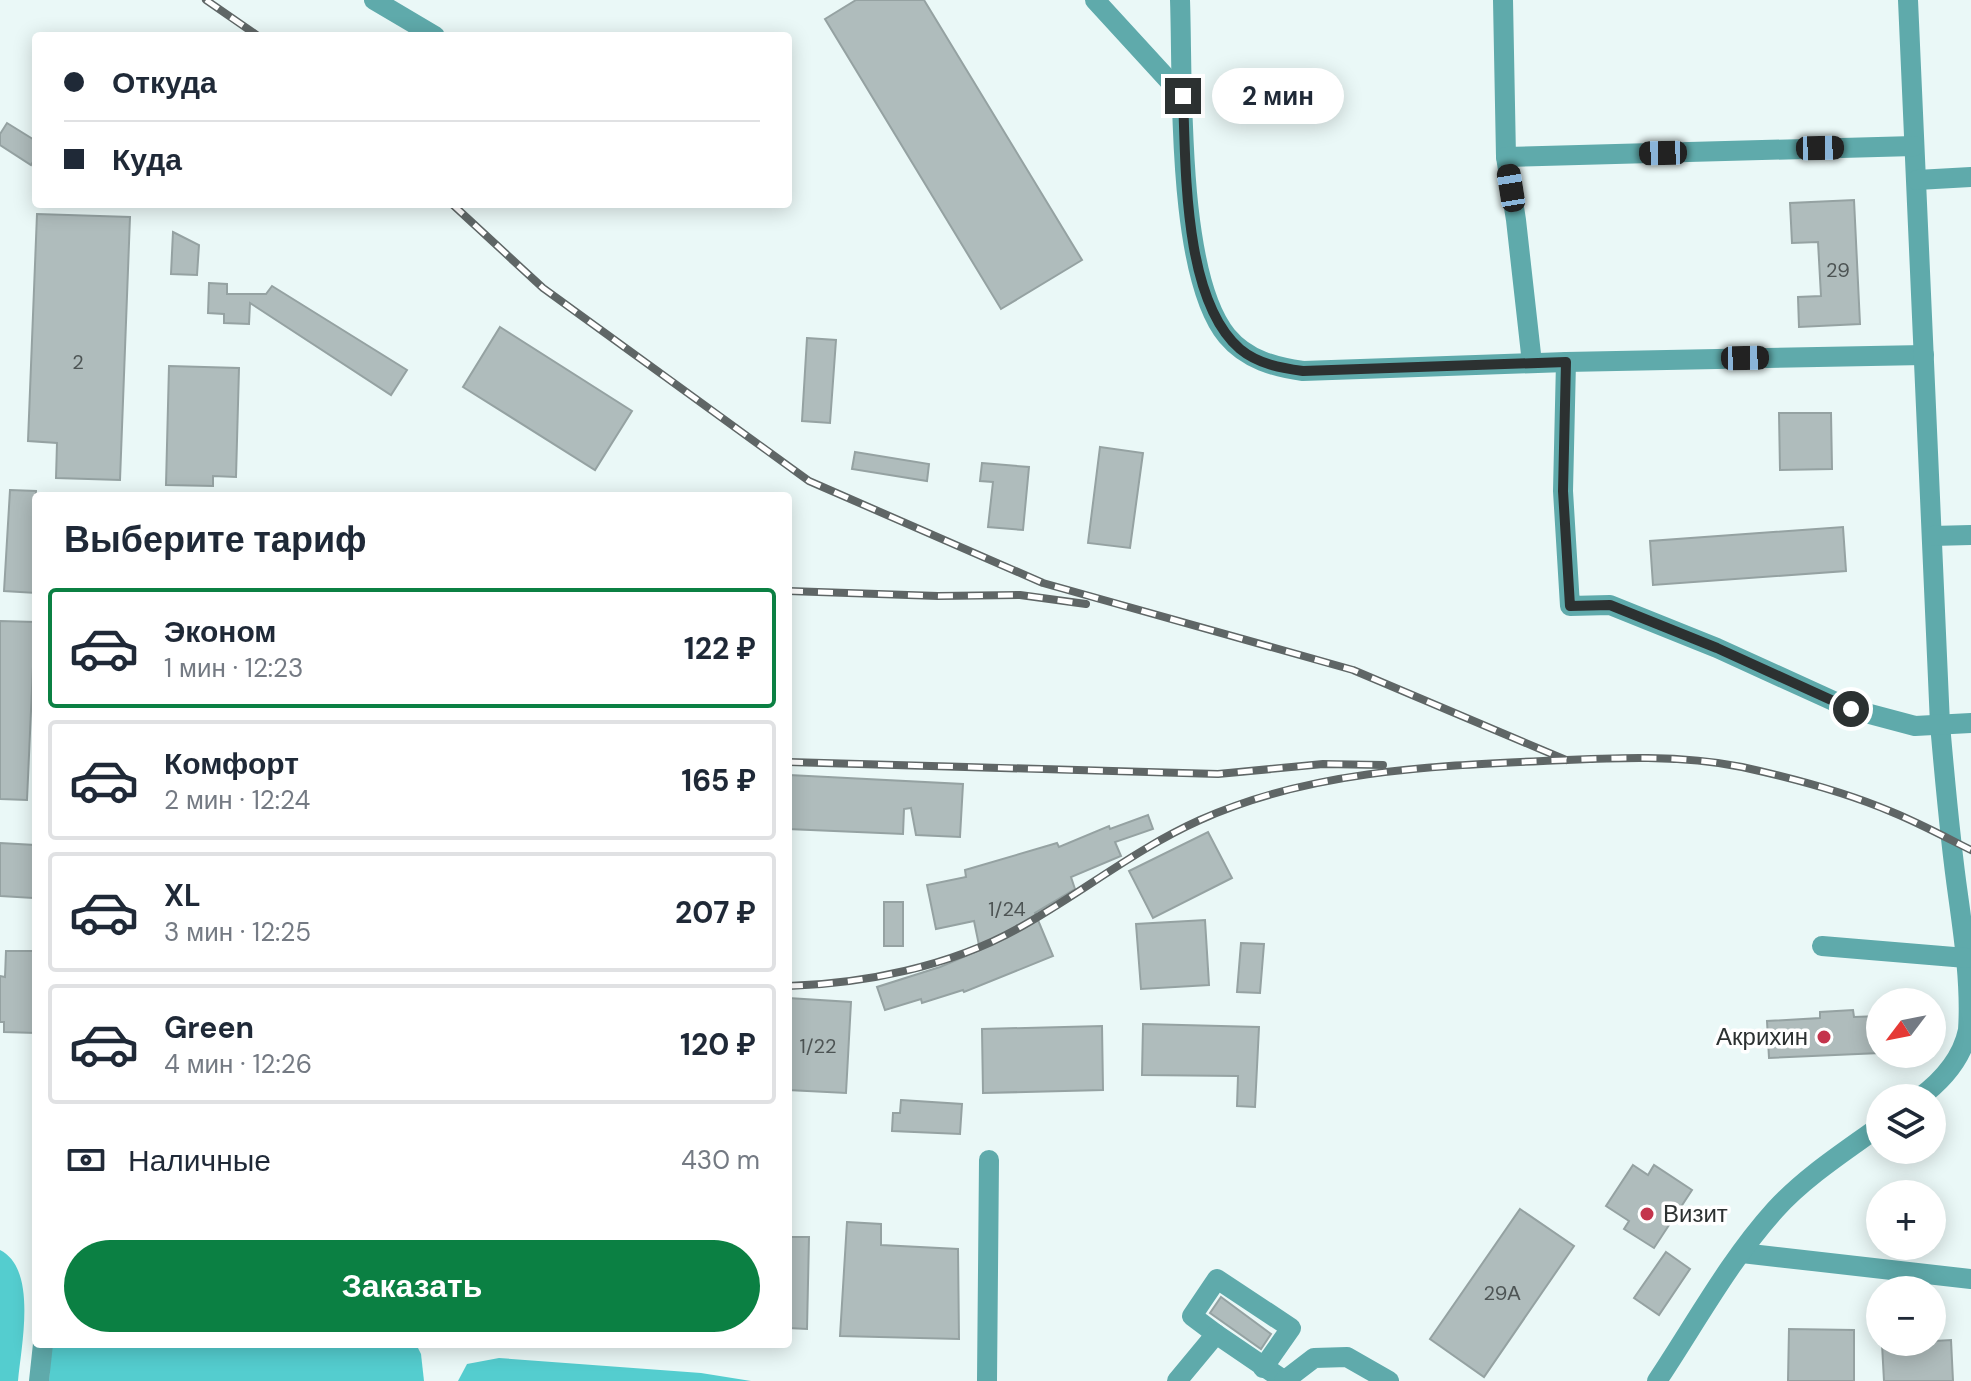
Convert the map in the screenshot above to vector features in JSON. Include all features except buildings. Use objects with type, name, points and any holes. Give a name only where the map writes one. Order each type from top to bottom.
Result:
[{"type":"street","points":[[374,0],[428,32]]},
{"type":"street","points":[[1095,0],[1183,96]]},
{"type":"street","points":[[1180,0],[1186,193],[1197,262],[1208,301],[1226,335],[1243,351],[1273,366],[1303,371],[1924,355]]},
{"type":"street","points":[[1503,0],[1506,157],[1532,363]]},
{"type":"street","points":[[1908,0],[1940,724],[1970,1011],[1968,1031],[1954,1064],[1936,1084]]},
{"type":"street","points":[[1506,157],[1914,146]]},
{"type":"street","points":[[1917,180],[1971,177]]},
{"type":"street","points":[[1566,362],[1563,491],[1570,606],[1610,605],[1717,648],[1851,709],[1915,726],[1971,723]]},
{"type":"street","points":[[1932,536],[1971,535]]},
{"type":"street","points":[[1822,946],[1966,958]]},
{"type":"street","points":[[1657,1381],[1742,1253],[1775,1210],[1866,1137]]},
{"type":"street","points":[[987,1381],[989,1160]]},
{"type":"street","points":[[1742,1253],[1971,1279]]},
{"type":"street","points":[[1263,1368],[1291,1328],[1217,1279],[1192,1316],[1263,1368],[1284,1381],[1314,1358],[1347,1357],[1389,1381]]},
{"type":"street","points":[[1177,1381],[1216,1334]]},
{"type":"street","points":[[39,1381],[43,1348]]},
{"type":"shaded area","points":[[0,1250],[12,1260],[23,1291],[24,1329],[18,1381],[0,1381]]},
{"type":"shaded area","points":[[51,1348],[418,1348],[424,1381],[49,1381]]},
{"type":"shaded area","points":[[499,1358],[701,1373],[751,1381],[458,1381],[467,1364]]},
{"type":"railway","points":[[206,0],[252,32]]},
{"type":"railway","points":[[456,208],[543,288],[809,481],[1043,583],[1353,670],[1566,760]]},
{"type":"railway","points":[[792,591],[1020,595],[1086,604]]},
{"type":"railway","points":[[792,986],[876,977],[964,953],[1017,929],[1153,844],[1200,820],[1282,791],[1411,769],[1618,758],[1717,763],[1780,776],[1856,798],[1971,850]]},
{"type":"railway","points":[[792,762],[1218,774],[1323,764],[1383,765]]},
{"type":"place","name":"Акрихин","points":[[1824,1037]]},
{"type":"place","name":"Визит","points":[[1647,1214]]},
{"type":"route","points":[[1183,96],[1186,193],[1197,262],[1208,301],[1226,335],[1243,351],[1273,366],[1303,371],[1566,362],[1563,491],[1570,606],[1610,605],[1717,648],[1851,709]]}]
